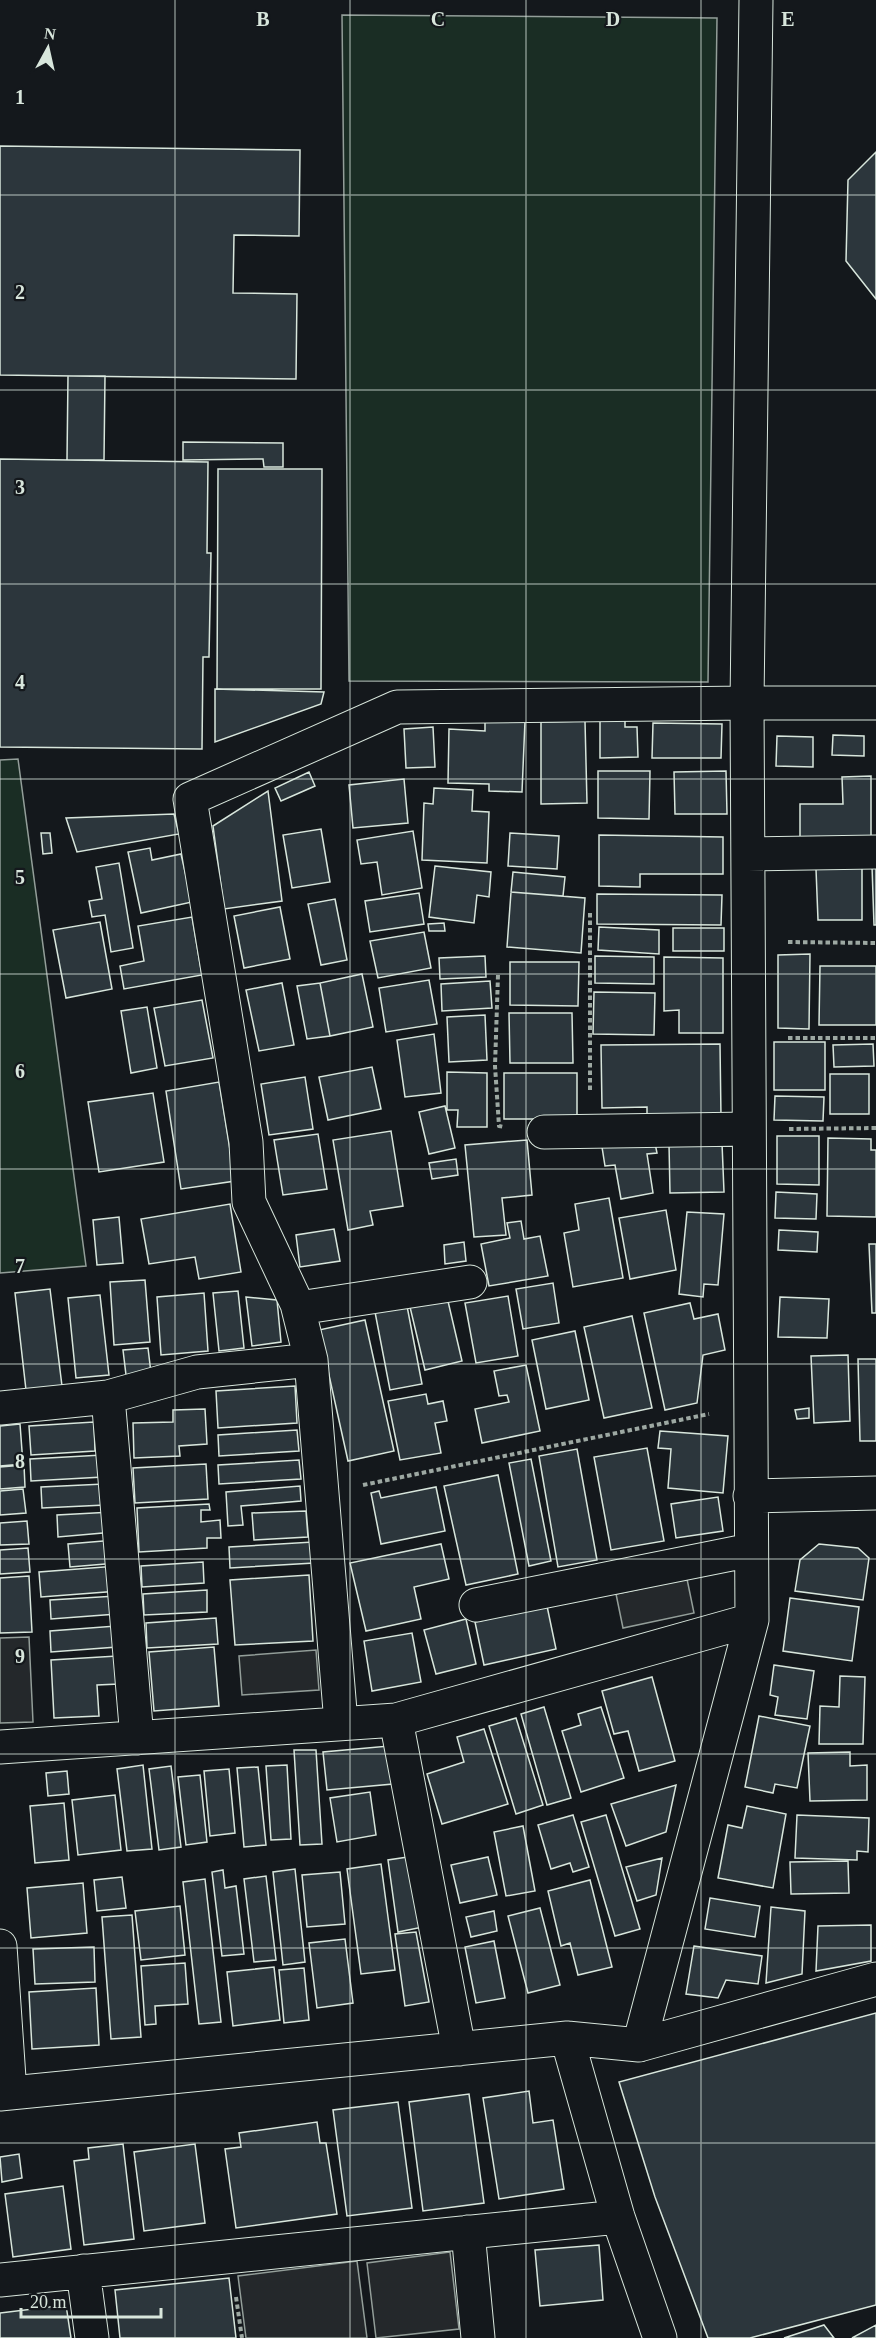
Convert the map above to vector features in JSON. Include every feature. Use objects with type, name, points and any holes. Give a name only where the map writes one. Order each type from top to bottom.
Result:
[{"type":"street","points":[[639,2045],[752,1620],[747,703],[756,0]]},
{"type":"street","points":[[341,1724],[311,1360],[298,1308],[249,1202],[246,1142],[190,799],[398,706],[876,704]]},
{"type":"street","points":[[748,854],[876,852]]},
{"type":"street","points":[[544,1132],[749,1129]]},
{"type":"street","points":[[298,1308],[470,1282]]},
{"type":"street","points":[[0,1408],[108,1397],[197,1372],[311,1360]]},
{"type":"street","points":[[108,1397],[137,1738]]},
{"type":"street","points":[[750,1496],[876,1493],[876,1516]]},
{"type":"street","points":[[476,1605],[751,1551]]},
{"type":"street","points":[[0,1747],[396,1720],[752,1620]]},
{"type":"street","points":[[396,1720],[459,2049]]},
{"type":"street","points":[[0,1946],[5,2093],[567,2038],[639,2045],[876,1979]]},
{"type":"street","points":[[567,2038],[618,2217],[660,2338]]},
{"type":"street","points":[[0,2280],[618,2217]]},
{"type":"street","points":[[468,2232],[478,2338]]},
{"type":"street","points":[[83,2271],[92,2338]]},
{"type":"path","points":[[590,913],[590,1131]]},
{"type":"path","points":[[748,942],[876,943]]},
{"type":"path","points":[[498,975],[495,1066],[499,1126],[544,1132]]},
{"type":"path","points":[[749,1038],[876,1038]]},
{"type":"path","points":[[749,1129],[876,1128]]},
{"type":"path","points":[[322,1493],[750,1406]]},
{"type":"green space","points":[[342,15],[717,18],[708,682],[349,681]]},
{"type":"green space","points":[[18,759],[86,1266],[0,1273],[0,760]]},
{"type":"shaded area","points":[[687,1579],[694,1613],[623,1628],[616,1594]]},
{"type":"shaded area","points":[[29,1637],[33,1722],[0,1723],[0,1638]]},
{"type":"shaded area","points":[[316,1650],[319,1690],[242,1695],[239,1656]]},
{"type":"shaded area","points":[[450,2252],[459,2329],[376,2338],[367,2263]]},
{"type":"shaded area","points":[[357,2261],[367,2338],[246,2338],[238,2276]]},
{"type":"building","points":[[0,146],[300,150],[299,236],[234,235],[233,293],[297,294],[296,379],[0,375]]},
{"type":"building","points":[[876,152],[876,299],[846,261],[848,180]]},
{"type":"building","points":[[68,376],[105,376],[104,460],[67,460]]},
{"type":"building","points":[[183,442],[283,443],[283,467],[264,467],[263,459],[183,460]]},
{"type":"building","points":[[0,459],[208,462],[207,553],[211,553],[209,657],[203,657],[202,749],[0,747]]},
{"type":"building","points":[[218,469],[322,469],[321,689],[217,689]]},
{"type":"building","points":[[215,689],[324,692],[321,704],[215,742]]},
{"type":"building","points":[[485,719],[525,721],[522,792],[489,791],[489,784],[448,783],[449,729],[485,731]]},
{"type":"building","points":[[600,720],[625,720],[625,727],[637,727],[638,757],[600,758]]},
{"type":"building","points":[[585,721],[587,803],[541,804],[541,722]]},
{"type":"building","points":[[653,723],[722,724],[721,758],[652,758]]},
{"type":"building","points":[[433,727],[435,767],[406,768],[404,729]]},
{"type":"building","points":[[833,735],[864,736],[864,756],[832,755]]},
{"type":"building","points":[[777,736],[813,737],[813,767],[776,766]]},
{"type":"building","points":[[598,771],[650,771],[649,819],[598,818]]},
{"type":"building","points":[[726,771],[727,814],[675,814],[674,772]]},
{"type":"building","points":[[309,772],[315,786],[281,801],[275,788]]},
{"type":"building","points":[[871,776],[871,839],[800,840],[800,804],[843,804],[842,777]]},
{"type":"building","points":[[404,779],[408,823],[353,828],[349,785]]},
{"type":"building","points":[[434,788],[473,790],[472,811],[489,812],[487,863],[422,860],[424,803],[433,804]]},
{"type":"building","points":[[268,791],[282,901],[224,909],[213,826]]},
{"type":"building","points":[[174,814],[179,834],[77,852],[66,818]]},
{"type":"building","points":[[321,829],[330,882],[292,888],[283,835]]},
{"type":"building","points":[[413,831],[422,888],[382,895],[377,862],[361,864],[357,840]]},
{"type":"building","points":[[41,833],[50,833],[52,853],[43,854]]},
{"type":"building","points":[[510,833],[559,836],[557,869],[508,866]]},
{"type":"building","points":[[599,835],[723,837],[723,874],[640,874],[640,887],[599,886]]},
{"type":"building","points":[[150,848],[152,860],[181,854],[192,902],[141,913],[128,852]]},
{"type":"building","points":[[119,863],[133,948],[111,952],[105,915],[92,917],[89,901],[102,899],[96,867]]},
{"type":"building","points":[[876,865],[876,925],[874,925],[872,866]]},
{"type":"building","points":[[435,866],[491,872],[489,897],[477,895],[474,923],[429,917]]},
{"type":"building","points":[[862,868],[862,920],[818,920],[816,869]]},
{"type":"building","points":[[513,872],[565,877],[563,896],[511,892]]},
{"type":"building","points":[[511,892],[585,898],[581,953],[507,947]]},
{"type":"building","points":[[419,893],[424,924],[370,932],[365,901]]},
{"type":"building","points":[[597,894],[722,895],[721,925],[597,924]]},
{"type":"building","points":[[335,899],[347,960],[321,965],[308,904]]},
{"type":"building","points":[[280,907],[290,959],[244,968],[234,916]]},
{"type":"building","points":[[192,917],[202,975],[124,989],[120,966],[144,961],[138,926]]},
{"type":"building","points":[[100,922],[112,989],[66,998],[53,930]]},
{"type":"building","points":[[444,923],[445,931],[429,931],[428,924]]},
{"type":"building","points":[[599,927],[659,930],[659,954],[598,950]]},
{"type":"building","points":[[673,928],[724,928],[724,951],[673,951]]},
{"type":"building","points":[[424,932],[431,968],[378,978],[370,941]]},
{"type":"building","points":[[810,954],[809,1029],[778,1028],[778,955]]},
{"type":"building","points":[[485,956],[486,977],[440,979],[439,958]]},
{"type":"building","points":[[595,956],[654,957],[654,984],[595,983]]},
{"type":"building","points":[[664,957],[723,958],[723,1033],[679,1033],[679,1010],[664,1011]]},
{"type":"building","points":[[510,962],[579,962],[578,1006],[510,1005]]},
{"type":"building","points":[[820,966],[876,966],[876,1025],[819,1025]]},
{"type":"building","points":[[362,974],[373,1027],[330,1036],[320,983]]},
{"type":"building","points":[[429,980],[437,1024],[386,1032],[379,988]]},
{"type":"building","points":[[490,981],[492,1008],[442,1011],[441,984]]},
{"type":"building","points":[[282,983],[294,1045],[259,1051],[246,990]]},
{"type":"building","points":[[320,983],[330,1036],[307,1039],[297,986]]},
{"type":"building","points":[[594,992],[655,993],[654,1035],[593,1034]]},
{"type":"building","points":[[202,1000],[213,1058],[165,1066],[154,1008]]},
{"type":"building","points":[[147,1007],[157,1068],[131,1073],[121,1011]]},
{"type":"building","points":[[509,1013],[572,1013],[573,1063],[510,1063]]},
{"type":"building","points":[[485,1015],[487,1060],[449,1062],[447,1017]]},
{"type":"building","points":[[434,1034],[441,1093],[405,1097],[397,1040]]},
{"type":"building","points":[[774,1042],[825,1042],[825,1090],[774,1090]]},
{"type":"building","points":[[720,1044],[721,1117],[647,1118],[647,1107],[602,1108],[601,1045]]},
{"type":"building","points":[[873,1044],[874,1066],[834,1067],[833,1045]]},
{"type":"building","points":[[372,1067],[381,1109],[328,1120],[319,1077]]},
{"type":"building","points":[[447,1072],[487,1073],[487,1127],[457,1127],[458,1110],[447,1110]]},
{"type":"building","points":[[504,1073],[577,1073],[577,1119],[504,1119]]},
{"type":"building","points":[[830,1074],[869,1074],[869,1114],[830,1114]]},
{"type":"building","points":[[305,1077],[313,1129],[269,1135],[261,1084]]},
{"type":"building","points":[[219,1082],[235,1181],[181,1189],[166,1091]]},
{"type":"building","points":[[153,1093],[164,1162],[99,1172],[88,1102]]},
{"type":"building","points":[[775,1096],[824,1097],[823,1121],[774,1120]]},
{"type":"building","points":[[445,1106],[455,1148],[429,1154],[419,1112]]},
{"type":"building","points":[[391,1131],[403,1206],[370,1211],[373,1225],[348,1230],[333,1140]]},
{"type":"building","points":[[318,1134],[327,1189],[283,1195],[274,1140]]},
{"type":"building","points":[[777,1136],[819,1136],[819,1185],[777,1184]]},
{"type":"building","points":[[654,1138],[657,1153],[647,1154],[653,1193],[621,1199],[615,1165],[605,1166],[602,1147]]},
{"type":"building","points":[[828,1138],[871,1139],[871,1150],[876,1150],[876,1217],[827,1216]]},
{"type":"building","points":[[527,1140],[532,1195],[502,1198],[506,1235],[474,1237],[465,1145]]},
{"type":"building","points":[[722,1143],[724,1192],[670,1193],[669,1144]]},
{"type":"building","points":[[456,1159],[458,1175],[432,1179],[429,1163]]},
{"type":"building","points":[[776,1192],[817,1194],[816,1219],[775,1218]]},
{"type":"building","points":[[609,1198],[623,1278],[573,1287],[564,1233],[579,1230],[575,1204]]},
{"type":"building","points":[[230,1204],[241,1272],[199,1279],[195,1257],[149,1264],[141,1219]]},
{"type":"building","points":[[666,1210],[676,1270],[630,1279],[619,1218]]},
{"type":"building","points":[[687,1212],[724,1214],[718,1285],[704,1284],[703,1297],[679,1294]]},
{"type":"building","points":[[119,1217],[123,1263],[97,1265],[93,1220]]},
{"type":"building","points":[[521,1221],[524,1239],[540,1236],[548,1276],[489,1286],[481,1244],[510,1238],[507,1223]]},
{"type":"building","points":[[334,1229],[340,1261],[300,1267],[296,1235]]},
{"type":"building","points":[[779,1230],[818,1232],[817,1252],[778,1250]]},
{"type":"building","points":[[464,1242],[466,1261],[445,1264],[444,1245]]},
{"type":"building","points":[[869,1244],[876,1244],[876,1313],[872,1313]]},
{"type":"building","points":[[145,1280],[150,1342],[114,1345],[110,1282]]},
{"type":"building","points":[[553,1283],[559,1323],[523,1329],[516,1289]]},
{"type":"building","points":[[50,1289],[62,1386],[26,1390],[15,1293]]},
{"type":"building","points":[[238,1291],[244,1348],[219,1351],[213,1293]]},
{"type":"building","points":[[204,1293],[208,1351],[161,1355],[157,1297]]},
{"type":"building","points":[[100,1295],[109,1375],[76,1378],[68,1298]]},
{"type":"building","points":[[508,1296],[518,1356],[476,1363],[465,1303]]},
{"type":"building","points":[[246,1297],[277,1300],[281,1342],[252,1346]]},
{"type":"building","points":[[447,1297],[462,1361],[425,1370],[410,1307]]},
{"type":"building","points":[[780,1297],[829,1299],[827,1338],[778,1337]]},
{"type":"building","points":[[690,1303],[694,1319],[718,1314],[725,1350],[703,1355],[697,1403],[665,1410],[644,1313]]},
{"type":"building","points":[[407,1306],[422,1384],[390,1390],[375,1312]]},
{"type":"building","points":[[632,1316],[652,1408],[604,1418],[584,1327]]},
{"type":"building","points":[[365,1320],[394,1451],[348,1461],[319,1330]]},
{"type":"building","points":[[575,1331],[589,1400],[546,1409],[532,1340]]},
{"type":"building","points":[[148,1348],[151,1373],[126,1375],[123,1350]]},
{"type":"building","points":[[848,1355],[850,1421],[814,1423],[811,1356]]},
{"type":"building","points":[[858,1359],[876,1359],[876,1441],[860,1441]]},
{"type":"building","points":[[526,1365],[540,1431],[482,1443],[475,1409],[509,1402],[507,1395],[499,1396],[494,1371]]},
{"type":"building","points":[[295,1386],[297,1423],[218,1428],[216,1391]]},
{"type":"building","points":[[426,1394],[428,1404],[443,1401],[447,1421],[435,1423],[441,1453],[400,1460],[388,1401]]},
{"type":"building","points":[[809,1408],[809,1418],[797,1419],[795,1410]]},
{"type":"building","points":[[205,1409],[207,1444],[179,1446],[180,1456],[134,1458],[133,1423],[173,1422],[173,1410]]},
{"type":"building","points":[[94,1422],[95,1451],[31,1455],[29,1426]]},
{"type":"building","points":[[20,1424],[23,1464],[0,1466],[0,1426]]},
{"type":"building","points":[[297,1430],[299,1451],[219,1456],[218,1435]]},
{"type":"building","points":[[660,1431],[728,1436],[723,1493],[668,1488],[671,1449],[658,1448]]},
{"type":"building","points":[[647,1448],[664,1541],[611,1550],[594,1457]]},
{"type":"building","points":[[577,1449],[597,1560],[558,1567],[539,1456]]},
{"type":"building","points":[[102,1455],[103,1477],[31,1481],[30,1459]]},
{"type":"building","points":[[531,1459],[551,1561],[529,1566],[509,1463]]},
{"type":"building","points":[[299,1460],[301,1479],[219,1484],[218,1465]]},
{"type":"building","points":[[206,1464],[208,1499],[135,1503],[133,1468]]},
{"type":"building","points":[[24,1465],[25,1487],[0,1489],[0,1467]]},
{"type":"building","points":[[498,1475],[518,1574],[466,1585],[444,1486]]},
{"type":"building","points":[[104,1484],[105,1505],[42,1508],[41,1487]]},
{"type":"building","points":[[300,1486],[301,1501],[241,1506],[243,1525],[228,1526],[226,1492]]},
{"type":"building","points":[[436,1487],[445,1531],[381,1544],[371,1493],[379,1491],[381,1498]]},
{"type":"building","points":[[23,1489],[26,1513],[0,1515],[0,1491]]},
{"type":"building","points":[[718,1497],[723,1531],[676,1538],[671,1504]]},
{"type":"building","points":[[209,1504],[210,1510],[201,1510],[201,1522],[220,1520],[221,1538],[207,1538],[207,1548],[139,1552],[137,1508]]},
{"type":"building","points":[[306,1511],[308,1537],[254,1540],[252,1513]]},
{"type":"building","points":[[112,1512],[114,1532],[58,1537],[57,1515]]},
{"type":"building","points":[[27,1521],[29,1544],[0,1545],[0,1523]]},
{"type":"building","points":[[115,1540],[117,1563],[70,1567],[68,1544]]},
{"type":"building","points":[[313,1542],[314,1563],[230,1568],[229,1547]]},
{"type":"building","points":[[441,1544],[449,1579],[414,1587],[421,1619],[366,1631],[350,1563]]},
{"type":"building","points":[[819,1544],[858,1548],[869,1558],[863,1600],[795,1591],[800,1560]]},
{"type":"building","points":[[28,1548],[30,1572],[0,1574],[0,1550]]},
{"type":"building","points":[[203,1562],[204,1583],[142,1587],[141,1566]]},
{"type":"building","points":[[117,1566],[119,1591],[41,1597],[39,1572]]},
{"type":"building","points":[[309,1575],[313,1641],[235,1645],[230,1580]]},
{"type":"building","points":[[29,1576],[32,1632],[0,1633],[0,1578]]},
{"type":"building","points":[[207,1590],[207,1612],[144,1615],[143,1594]]},
{"type":"building","points":[[116,1596],[117,1614],[51,1619],[50,1600]]},
{"type":"building","points":[[790,1598],[859,1607],[852,1661],[783,1651]]},
{"type":"building","points":[[547,1606],[556,1649],[484,1665],[475,1622]]},
{"type":"building","points":[[216,1618],[218,1644],[147,1648],[146,1623]]},
{"type":"building","points":[[466,1619],[476,1664],[436,1674],[424,1630]]},
{"type":"building","points":[[116,1626],[117,1647],[51,1652],[50,1631]]},
{"type":"building","points":[[412,1633],[421,1682],[372,1691],[364,1641]]},
{"type":"building","points":[[214,1647],[219,1706],[154,1711],[149,1652]]},
{"type":"building","points":[[117,1656],[119,1684],[97,1685],[99,1716],[54,1718],[51,1660]]},
{"type":"building","points":[[774,1665],[814,1671],[807,1719],[775,1715],[778,1697],[770,1695]]},
{"type":"building","points":[[840,1676],[865,1677],[863,1744],[819,1744],[820,1706],[839,1707]]},
{"type":"building","points":[[652,1677],[675,1761],[639,1771],[628,1731],[614,1734],[602,1691]]},
{"type":"building","points":[[544,1707],[571,1798],[547,1805],[521,1714]]},
{"type":"building","points":[[601,1707],[624,1778],[581,1792],[562,1731],[581,1725],[578,1714]]},
{"type":"building","points":[[759,1716],[810,1726],[797,1788],[775,1784],[773,1793],[745,1787]]},
{"type":"building","points":[[516,1718],[543,1805],[516,1814],[489,1726]]},
{"type":"building","points":[[484,1729],[508,1804],[442,1824],[427,1774],[464,1762],[457,1737]]},
{"type":"building","points":[[389,1746],[393,1784],[327,1790],[323,1752]]},
{"type":"building","points":[[294,1750],[316,1750],[322,1844],[300,1845]]},
{"type":"building","points":[[850,1752],[850,1766],[867,1765],[867,1800],[810,1801],[808,1753]]},
{"type":"building","points":[[143,1765],[152,1849],[127,1851],[117,1769]]},
{"type":"building","points":[[287,1765],[291,1839],[271,1840],[266,1766]]},
{"type":"building","points":[[171,1766],[181,1847],[159,1850],[149,1769]]},
{"type":"building","points":[[258,1767],[266,1845],[244,1847],[237,1768]]},
{"type":"building","points":[[229,1769],[235,1833],[210,1836],[204,1771]]},
{"type":"building","points":[[67,1771],[69,1794],[48,1796],[46,1773]]},
{"type":"building","points":[[200,1775],[207,1842],[186,1845],[178,1777]]},
{"type":"building","points":[[676,1785],[666,1832],[626,1846],[611,1804]]},
{"type":"building","points":[[370,1792],[376,1835],[337,1842],[330,1798]]},
{"type":"building","points":[[115,1795],[121,1850],[78,1855],[72,1800]]},
{"type":"building","points":[[64,1803],[69,1860],[35,1863],[30,1806]]},
{"type":"building","points":[[747,1806],[786,1814],[773,1888],[718,1878],[728,1825],[742,1828]]},
{"type":"building","points":[[573,1815],[589,1867],[573,1872],[570,1863],[551,1869],[538,1825]]},
{"type":"building","points":[[606,1815],[640,1929],[615,1936],[581,1822]]},
{"type":"building","points":[[797,1815],[869,1818],[868,1852],[857,1851],[857,1860],[795,1858]]},
{"type":"building","points":[[523,1826],[535,1891],[506,1896],[494,1832]]},
{"type":"building","points":[[414,1856],[423,1927],[398,1932],[388,1860]]},
{"type":"building","points":[[488,1857],[497,1895],[460,1903],[451,1865]]},
{"type":"building","points":[[662,1858],[656,1895],[637,1901],[626,1867]]},
{"type":"building","points":[[848,1861],[849,1893],[791,1894],[790,1862]]},
{"type":"building","points":[[381,1864],[395,1970],[361,1974],[347,1869]]},
{"type":"building","points":[[295,1869],[305,1962],[283,1965],[273,1872]]},
{"type":"building","points":[[223,1870],[225,1888],[236,1886],[244,1954],[222,1956],[212,1872]]},
{"type":"building","points":[[340,1872],[345,1924],[307,1927],[302,1875]]},
{"type":"building","points":[[266,1876],[276,1960],[254,1962],[244,1879]]},
{"type":"building","points":[[122,1877],[126,1908],[97,1911],[94,1880]]},
{"type":"building","points":[[205,1879],[221,2022],[199,2024],[183,1882]]},
{"type":"building","points":[[590,1880],[612,1967],[578,1975],[570,1943],[561,1946],[548,1891]]},
{"type":"building","points":[[83,1883],[87,1933],[31,1938],[27,1888]]},
{"type":"building","points":[[710,1898],[760,1906],[755,1937],[705,1929]]},
{"type":"building","points":[[180,1906],[185,1955],[141,1960],[135,1911]]},
{"type":"building","points":[[771,1907],[805,1911],[802,1974],[766,1983]]},
{"type":"building","points":[[540,1908],[560,1985],[528,1993],[508,1916]]},
{"type":"building","points":[[494,1911],[497,1931],[471,1937],[466,1917]]},
{"type":"building","points":[[132,1915],[141,2037],[111,2039],[102,1917]]},
{"type":"building","points":[[871,1925],[871,1961],[816,1971],[818,1926]]},
{"type":"building","points":[[416,1932],[429,2002],[405,2006],[395,1934]]},
{"type":"building","points":[[345,1939],[353,2003],[317,2008],[309,1943]]},
{"type":"building","points":[[494,1941],[505,1998],[476,2003],[465,1947]]},
{"type":"building","points":[[694,1946],[762,1956],[758,1984],[726,1980],[718,1998],[686,1994]]},
{"type":"building","points":[[94,1947],[95,1982],[35,1984],[33,1949]]},
{"type":"building","points":[[185,1963],[188,2004],[155,2006],[156,2024],[145,2025],[141,1966]]},
{"type":"building","points":[[274,1967],[280,2020],[233,2026],[227,1972]]},
{"type":"building","points":[[304,1968],[309,2020],[284,2023],[279,1970]]},
{"type":"building","points":[[96,1988],[99,2045],[32,2049],[29,1992]]},
{"type":"building","points":[[876,2013],[876,2305],[750,2338],[708,2338],[655,2197],[619,2082]]},
{"type":"building","points":[[529,2091],[533,2123],[553,2120],[564,2189],[499,2199],[483,2098]]},
{"type":"building","points":[[469,2094],[484,2203],[423,2211],[409,2102]]},
{"type":"building","points":[[398,2102],[412,2208],[347,2216],[333,2110]]},
{"type":"building","points":[[317,2122],[320,2143],[326,2143],[337,2214],[236,2228],[225,2149],[241,2147],[239,2133]]},
{"type":"building","points":[[123,2144],[134,2239],[84,2245],[74,2161],[89,2159],[88,2148]]},
{"type":"building","points":[[195,2144],[205,2223],[144,2231],[134,2152]]},
{"type":"building","points":[[19,2154],[22,2178],[2,2182],[0,2157]]},
{"type":"building","points":[[63,2186],[71,2249],[13,2257],[5,2194]]},
{"type":"building","points":[[599,2245],[603,2300],[540,2306],[535,2250]]},
{"type":"building","points":[[229,2278],[236,2338],[120,2338],[115,2290]]},
{"type":"building","points":[[66,2305],[71,2338],[0,2338],[0,2313]]},
{"type":"building","points":[[824,2325],[834,2338],[784,2338]]},
{"type":"building","points":[[876,2325],[876,2338],[852,2338]]}]
